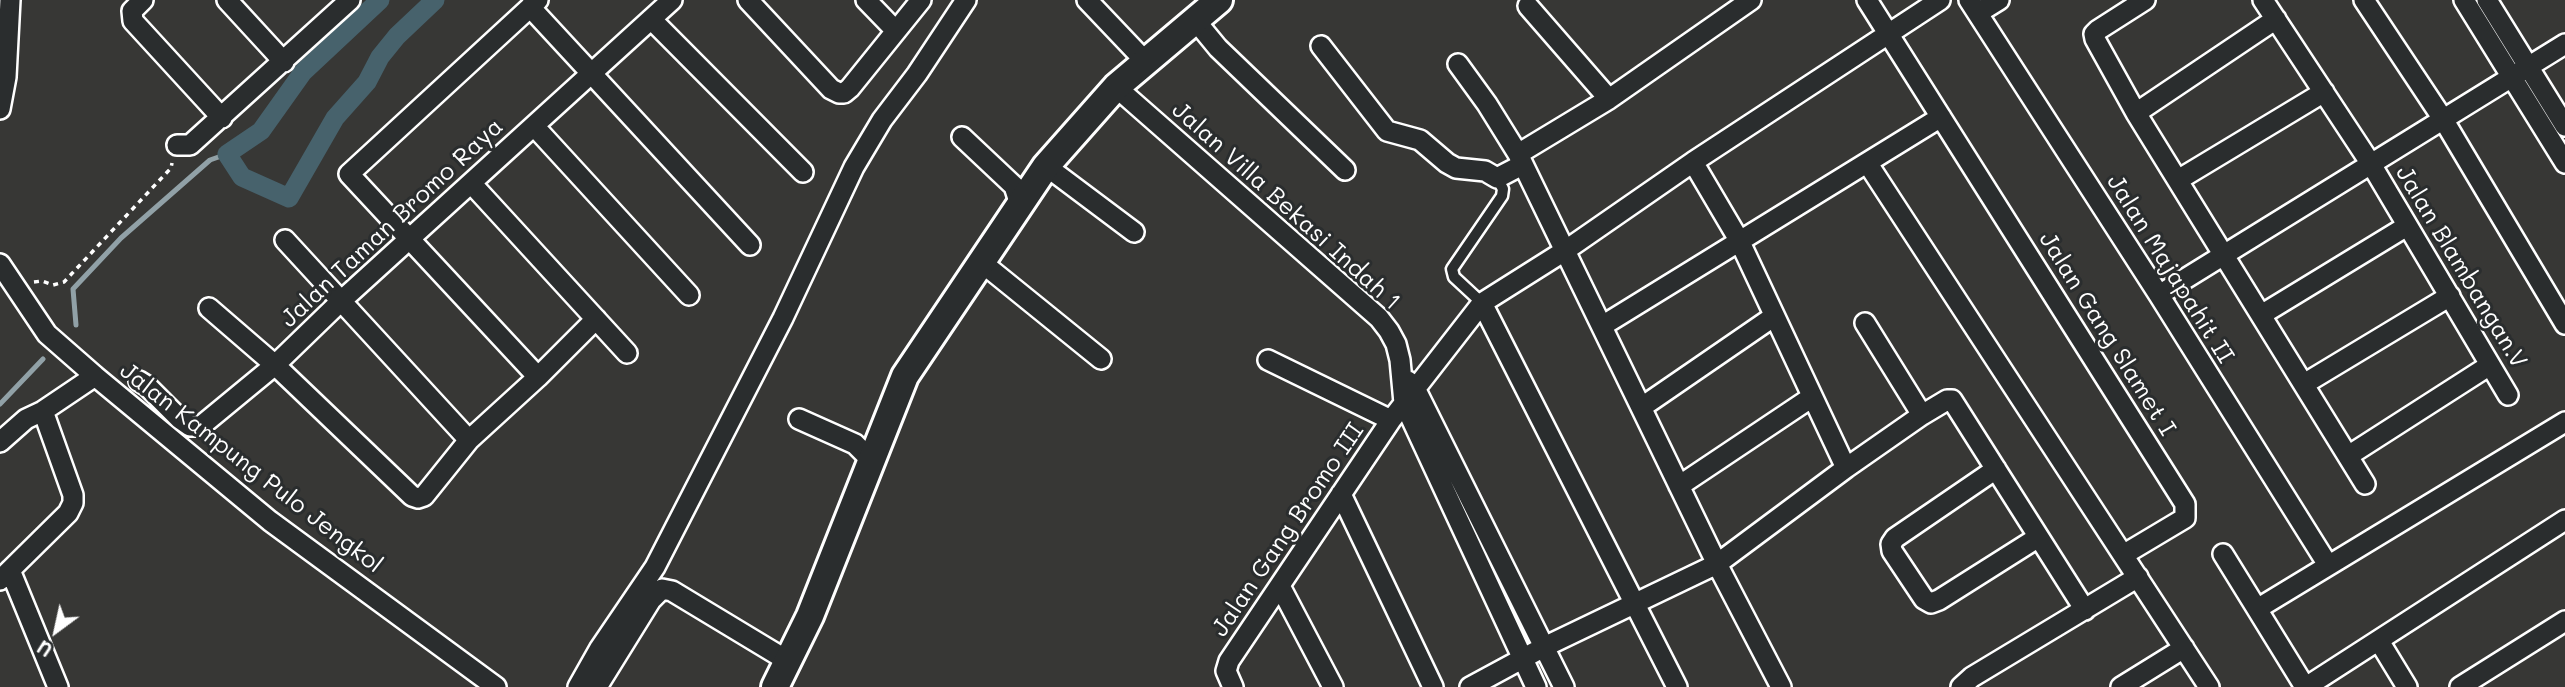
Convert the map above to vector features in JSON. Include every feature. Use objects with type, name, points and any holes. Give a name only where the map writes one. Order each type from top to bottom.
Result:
[{"type":"main road","points":[[775,687],[810,617],[842,541],[870,460],[905,376],[1046,166],[1116,87],[1219,0]]},
{"type":"street","points":[[0,109],[6,77],[10,0]]},
{"type":"street","points":[[143,0],[132,11],[133,21],[222,118]]},
{"type":"street","points":[[227,0],[284,62]]},
{"type":"street","name":"Jalan Taman Bromo Raya","points":[[139,381],[148,386],[180,419],[190,426],[198,427],[275,365],[340,302],[672,0]]},
{"type":"street","points":[[748,0],[836,92],[844,93],[921,0]]},
{"type":"street","points":[[866,0],[896,31]]},
{"type":"street","points":[[578,687],[655,567],[783,318],[853,167],[882,120],[918,74],[966,0]]},
{"type":"street","points":[[1087,0],[1145,61]]},
{"type":"street","points":[[1321,46],[1387,131],[1420,141],[1456,169],[1485,170],[1497,178],[1751,0]]},
{"type":"street","name":"Jalan Gang Slamet I","points":[[1867,0],[2185,504],[2185,518],[2123,555]]},
{"type":"street","name":"Jalan Gang Bromo III","points":[[1233,687],[1226,671],[1229,661],[1391,420],[1407,388],[1482,303],[1566,250],[1693,162],[1940,0]]},
{"type":"street","points":[[1973,7],[1998,0]]},
{"type":"street","points":[[2145,0],[2094,34],[2136,113],[2365,484]]},
{"type":"street","name":"Jalan Blambangan.V","points":[[2263,0],[2371,164],[2508,395]]},
{"type":"street","points":[[2364,0],[2443,119],[2565,324]]},
{"type":"street","points":[[2464,0],[2565,126]]},
{"type":"street","points":[[2487,0],[2565,163]]},
{"type":"street","points":[[177,145],[191,145],[284,62],[342,3]]},
{"type":"street","points":[[537,377],[349,172],[534,3],[592,73],[750,245]]},
{"type":"street","points":[[1528,6],[1609,99]]},
{"type":"street","name":"Jalan Majapahit II","points":[[1973,7],[2159,295],[2328,565]]},
{"type":"street","points":[[651,19],[803,172]]},
{"type":"street","points":[[2136,113],[2276,19]]},
{"type":"street","points":[[1195,20],[1225,55],[1345,170]]},
{"type":"street","points":[[2159,295],[2565,44]]},
{"type":"street","points":[[1458,64],[1488,104],[1520,160],[1717,564],[1781,687]]},
{"type":"street","name":"Jalan Villa Bekasi Indah 1","points":[[1116,87],[1379,318],[1396,344],[1407,388],[1522,660],[1536,687]]},
{"type":"street","points":[[2178,180],[2323,92]]},
{"type":"street","points":[[1602,326],[1941,117]]},
{"type":"street","points":[[534,126],[689,295]]},
{"type":"street","points":[[962,137],[1014,186],[1020,205]]},
{"type":"street","points":[[1693,162],[1739,240],[1846,468]]},
{"type":"street","points":[[1868,164],[2209,687]]},
{"type":"street","points":[[1046,166],[1134,232]]},
{"type":"street","points":[[471,183],[627,353]]},
{"type":"street","points":[[2261,315],[2407,226]]},
{"type":"street","points":[[285,240],[469,440]]},
{"type":"street","points":[[981,261],[1101,359]]},
{"type":"street","name":"Jalan Kampung Pulo Jengkol","points":[[0,264],[47,334],[64,350],[270,521],[496,687]]},
{"type":"street","points":[[2304,384],[2450,296]]},
{"type":"street","points":[[1482,303],[1677,687]]},
{"type":"street","points":[[209,308],[275,365],[412,496],[421,498],[469,440],[596,319]]},
{"type":"street","points":[[1642,407],[1773,317]]},
{"type":"street","points":[[1865,323],[1922,415]]},
{"type":"street","points":[[1268,360],[1391,420]]},
{"type":"street","points":[[2348,456],[2490,365]]},
{"type":"street","points":[[0,442],[26,419],[44,411],[95,376]]},
{"type":"street","name":"Jalan Villa Bekasi Indah 1","points":[[1407,388],[1564,687]]},
{"type":"street","points":[[1679,486],[1812,397]]},
{"type":"street","points":[[1470,687],[1544,647],[1717,564],[1846,468],[1947,400],[1952,400],[2085,610]]},
{"type":"street","points":[[44,411],[73,495],[73,503],[68,513],[5,575],[58,687]]},
{"type":"street","points":[[799,419],[855,444],[870,460]]},
{"type":"street","points":[[2257,609],[2565,422]]},
{"type":"street","points":[[1996,469],[1895,538],[1891,544],[1892,551],[1924,599],[1931,603],[2037,538]]},
{"type":"street","points":[[1341,494],[1433,687]]},
{"type":"street","points":[[2223,554],[2305,687],[2565,520]]},
{"type":"street","points":[[655,567],[662,573],[672,591]]},
{"type":"street","points":[[1961,687],[1972,677],[2138,577]]},
{"type":"street","points":[[1280,586],[1333,687]]},
{"type":"street","points":[[597,687],[659,591],[665,589],[788,662]]},
{"type":"street","points":[[2460,687],[2565,621]]},
{"type":"street","points":[[2379,641],[2407,687]]},
{"type":"street","points":[[2120,687],[2184,648]]},
{"type":"lane","points":[[1482,303],[1454,277],[1452,269],[1502,196],[1503,189],[1497,178]]},
{"type":"path","points":[[19,295],[34,282],[42,281],[53,285],[64,282],[171,168],[173,148],[177,145]]},
{"type":"waterway","points":[[380,0],[303,72],[261,131],[227,154],[242,177],[289,198],[335,118],[367,82],[380,57],[397,36],[435,0]]},
{"type":"waterway","points":[[76,325],[73,289],[121,238],[210,160],[227,154],[242,177],[265,187]]},
{"type":"waterway","points":[[0,404],[43,359]]}]
